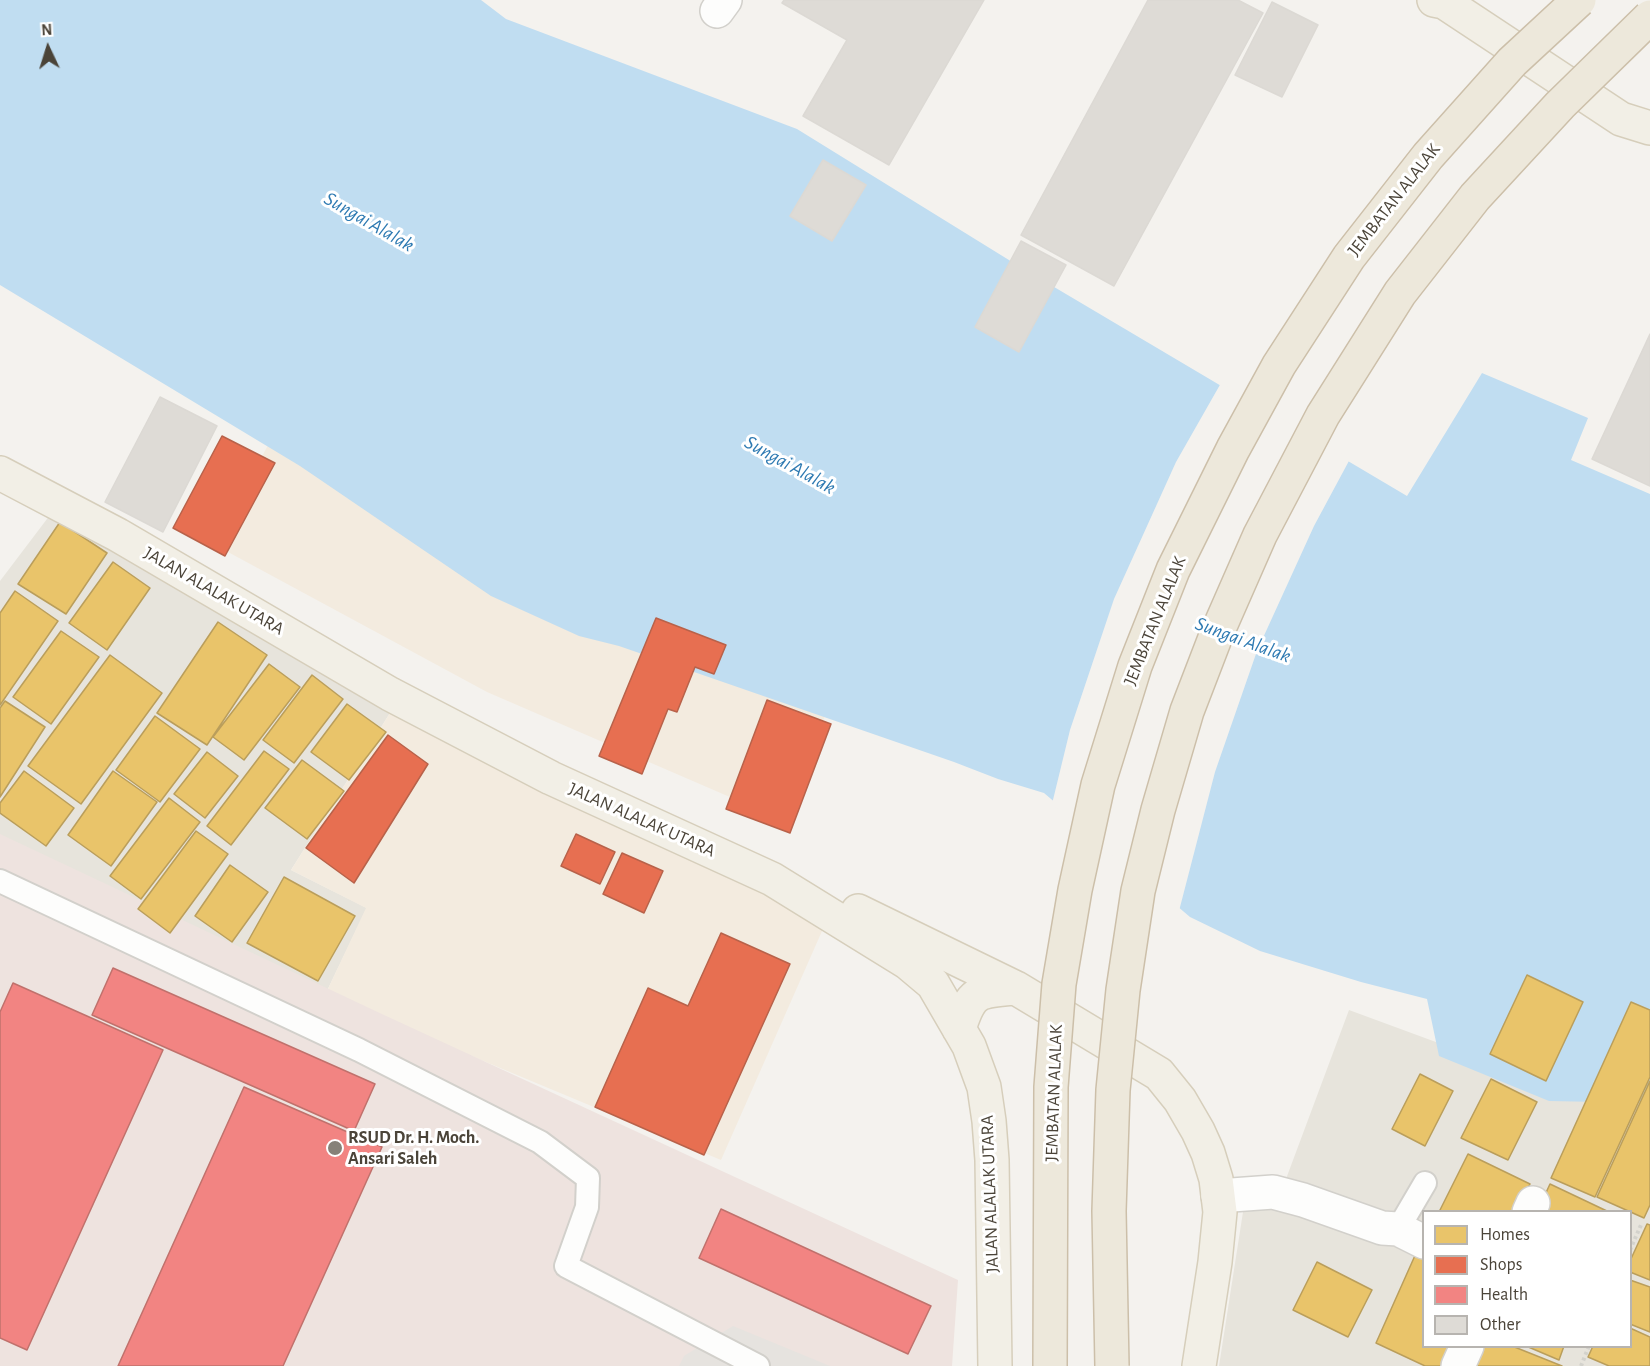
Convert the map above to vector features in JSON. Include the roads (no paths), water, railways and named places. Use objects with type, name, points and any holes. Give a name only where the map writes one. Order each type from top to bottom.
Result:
[{"type":"highway","name":"JEMBATAN ALALAK","points":[[1050,1366],[1051,1087],[1059,984],[1075,890],[1098,785],[1135,666],[1173,570],[1233,449],[1279,365],[1349,257],[1428,156],[1481,96],[1512,62],[1579,0]]},
{"type":"highway","points":[[1112,1366],[1109,1211],[1113,1101],[1123,990],[1138,891],[1158,810],[1187,711],[1217,633],[1260,535],[1323,415],[1400,293],[1475,197],[1560,105],[1650,17]]},
{"type":"main road","points":[[1442,1],[1621,119],[1650,128]]},
{"type":"main road","name":"JALAN ALALAK UTARA","points":[[0,473],[118,535],[390,694],[551,778],[772,879],[908,963],[933,984],[969,1046],[984,1087],[992,1160],[995,1366]]},
{"type":"main road","points":[[772,879],[862,913],[1016,988],[1159,1074],[1180,1100],[1198,1131],[1208,1152],[1216,1179],[1220,1212],[1215,1262],[1199,1366]]},
{"type":"main road","points":[[959,1029],[965,1009],[975,997],[985,990],[1016,988]]},
{"type":"street","points":[[1218,1196],[1273,1192],[1303,1200],[1382,1228],[1411,1235]]},
{"type":"street","points":[[1458,1366],[1467,1348]]},
{"type":"lane","points":[[0,881],[359,1050],[540,1142],[588,1178],[587,1207],[566,1266],[758,1366]]},
{"type":"lane","points":[[1411,1235],[1425,1183]]},
{"type":"water","name":"Sungai Alalak","points":[[0,0],[481,0],[506,19],[797,129],[1017,265],[1407,496],[1482,373],[1588,418],[1571,460],[1650,494],[1650,1103],[1549,1101],[1439,1056],[1427,999],[1361,982],[1260,951],[1190,917],[1044,793],[998,779],[619,646],[579,636],[491,596],[300,466],[0,285]]},
{"type":"place","name":"RSUD Dr. H. Moch. Ansari Saleh","points":[[335,1148]]}]
